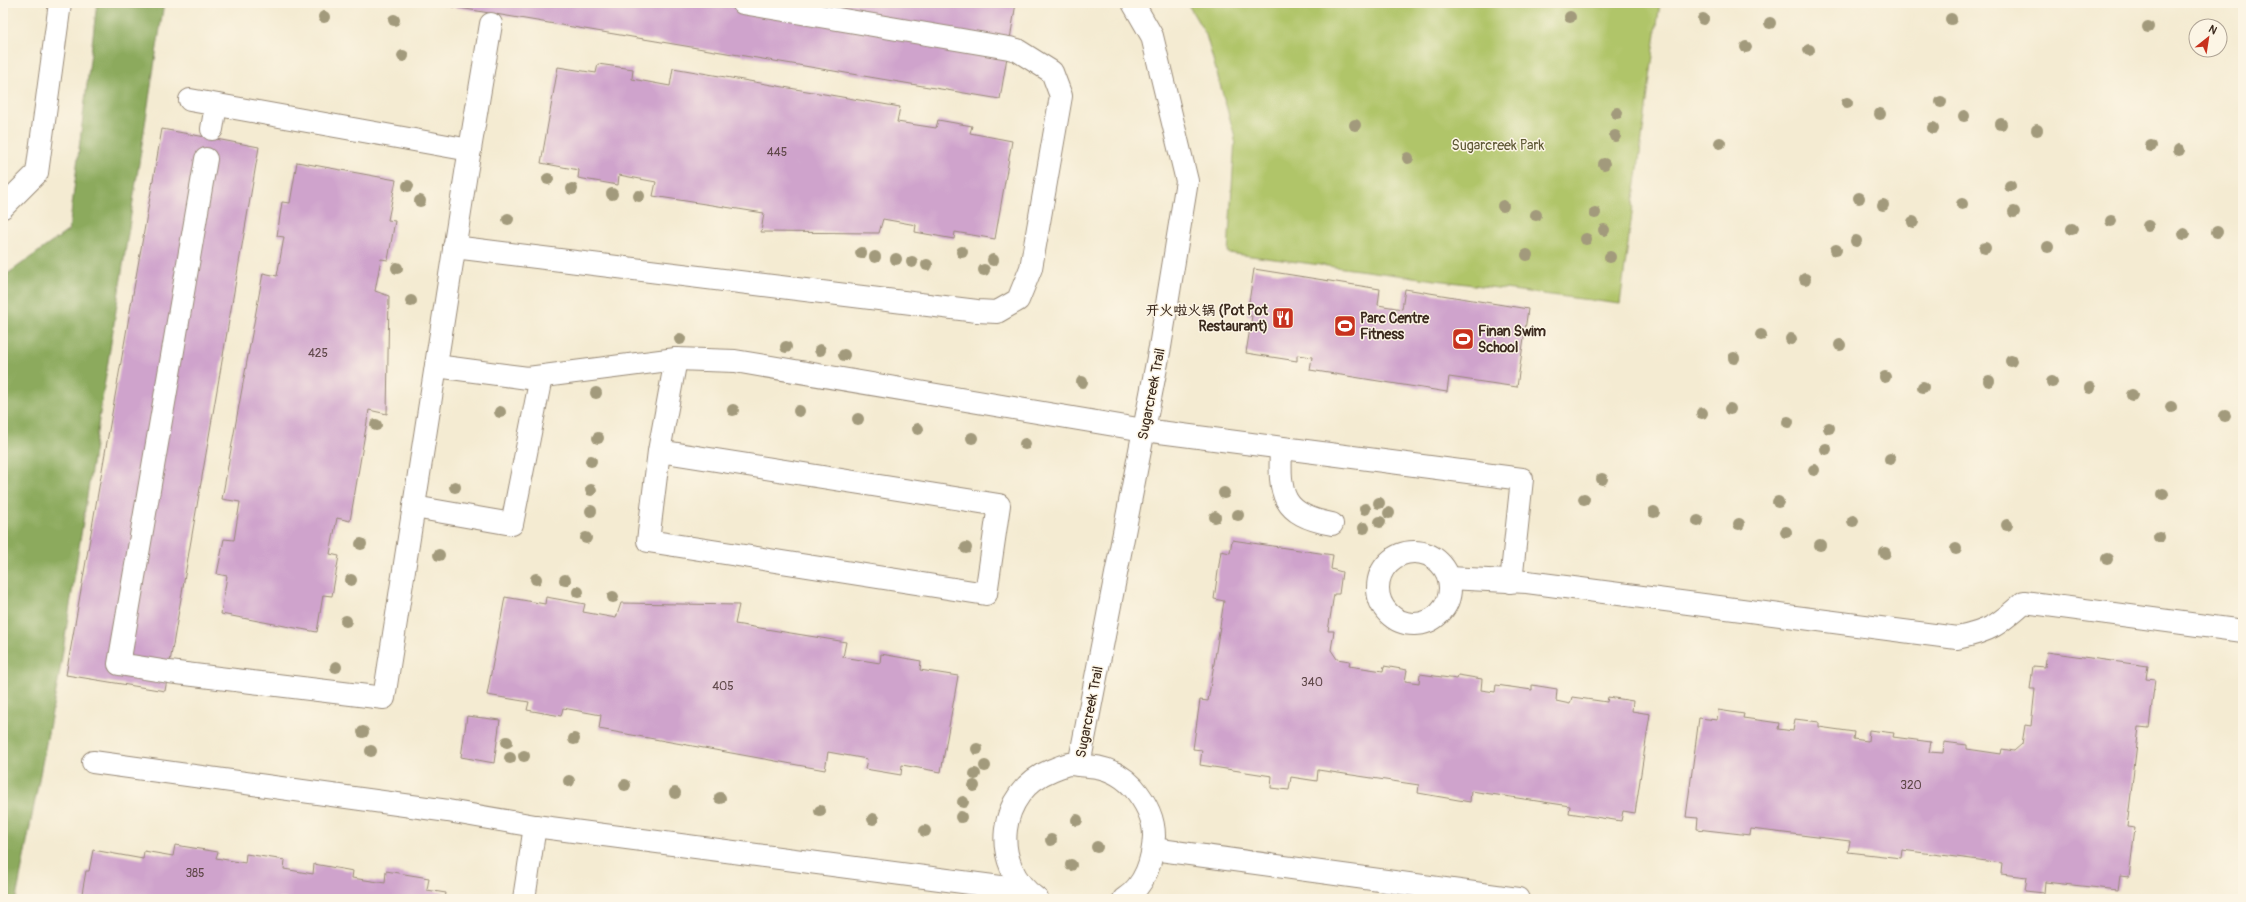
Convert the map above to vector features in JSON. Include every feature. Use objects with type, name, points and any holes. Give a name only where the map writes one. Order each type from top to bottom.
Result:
[{"type":"street","points":[[3,207],[37,173],[60,3]]},
{"type":"street","points":[[454,247],[977,311],[997,312],[1018,300],[1031,268],[1061,96],[1052,72],[1018,50],[743,3]]},
{"type":"street","name":"Sugarcreek Trail","points":[[1079,765],[1160,347],[1187,181],[1152,36],[1133,3]]},
{"type":"street","points":[[206,159],[119,664],[169,672],[384,698],[454,247],[491,24]]},
{"type":"street","points":[[190,100],[470,150]]},
{"type":"street","points":[[212,129],[216,105]]},
{"type":"street","points":[[436,366],[528,378],[676,359],[735,361],[1144,430],[1522,479],[1511,582]]},
{"type":"street","points":[[659,452],[1000,505],[986,594],[648,541],[659,452],[676,359]]},
{"type":"street","points":[[414,507],[512,524],[541,377]]},
{"type":"street","points":[[1281,448],[1280,481],[1288,505],[1301,515],[1318,523],[1332,524]]},
{"type":"street","points":[[1449,578],[1511,582],[1956,638],[1978,633],[2000,624],[2024,602],[2243,631]]},
{"type":"street","points":[[94,762],[440,810],[535,826],[1031,895]]},
{"type":"street","name":"Sugarcreek Trail","points":[[1031,895],[1007,862],[1004,829],[1015,799],[1038,776],[1069,764],[1101,767],[1126,780],[1144,800],[1154,826],[1154,849],[1144,877],[1124,899]]},
{"type":"street","points":[[524,899],[535,826]]},
{"type":"street","points":[[1154,849],[1518,899]]},
{"type":"green space","points":[[97,3],[164,3],[59,676],[16,899],[3,899],[3,277],[69,230]]},
{"type":"green space","name":"Sugarcreek Park","points":[[1187,3],[1660,3],[1620,304],[1228,253],[1235,137],[1206,35]]},
{"type":"building","points":[[430,3],[1016,3],[1000,99]]},
{"type":"building","points":[[598,64],[633,69],[632,79],[670,86],[673,68],[900,107],[897,122],[936,128],[938,120],[972,126],[970,133],[1012,141],[995,239],[955,232],[954,239],[915,232],[916,225],[883,219],[879,233],[761,232],[764,213],[653,196],[656,182],[619,175],[618,185],[578,178],[579,170],[541,163],[558,67],[596,73]]},
{"type":"building","points":[[162,129],[259,147],[165,691],[66,675]]},
{"type":"building","points":[[297,162],[396,180],[388,220],[395,221],[388,260],[381,259],[375,291],[389,296],[387,414],[369,410],[350,521],[337,518],[330,554],[339,556],[332,596],[323,595],[317,632],[221,614],[227,576],[217,574],[224,539],[234,540],[240,502],[222,499],[263,273],[277,276],[284,237],[277,236],[282,202],[290,203]]},
{"type":"building","points":[[1254,269],[1380,289],[1378,305],[1402,309],[1405,289],[1528,309],[1517,387],[1449,377],[1447,392],[1310,370],[1312,357],[1297,355],[1297,361],[1246,353],[1252,316],[1247,315]]},
{"type":"building","points":[[1232,540],[1333,555],[1331,569],[1342,572],[1339,594],[1334,594],[1328,631],[1334,631],[1331,650],[1337,659],[1350,661],[1349,666],[1383,671],[1384,666],[1407,670],[1405,681],[1419,683],[1420,674],[1457,679],[1458,675],[1482,679],[1481,690],[1495,692],[1496,685],[1532,690],[1532,685],[1557,689],[1556,701],[1570,704],[1572,697],[1607,702],[1608,697],[1633,701],[1632,711],[1650,714],[1635,813],[1623,811],[1621,821],[1569,813],[1570,806],[1471,791],[1470,802],[1418,793],[1419,785],[1318,770],[1317,781],[1291,777],[1289,790],[1271,788],[1272,776],[1200,765],[1202,750],[1193,749],[1200,700],[1208,701],[1224,601],[1214,599],[1221,551],[1230,553]]},
{"type":"building","points":[[505,597],[545,604],[546,597],[585,604],[583,612],[616,618],[621,603],[739,605],[735,624],[846,642],[843,657],[880,663],[881,654],[921,661],[920,670],[958,676],[941,772],[902,765],[901,775],[865,769],[867,759],[828,752],[825,770],[599,729],[601,715],[563,708],[561,716],[527,710],[529,702],[487,695]]},
{"type":"building","points":[[2047,652],[2148,666],[2146,678],[2155,679],[2149,728],[2139,727],[2127,827],[2135,828],[2129,877],[2120,876],[2118,890],[2045,882],[2044,893],[2025,891],[2027,877],[2001,874],[2002,863],[1902,850],[1901,858],[1848,852],[1850,841],[1751,829],[1750,835],[1697,829],[1698,818],[1686,817],[1699,718],[1717,720],[1718,710],[1744,714],[1743,718],[1779,723],[1778,729],[1793,731],[1795,719],[1819,722],[1819,727],[1854,732],[1853,739],[1868,741],[1869,730],[1894,733],[1893,737],[1931,742],[1929,752],[1943,753],[1944,742],[1967,745],[1967,749],[2001,754],[2002,749],[2014,751],[2022,744],[2025,725],[2031,726],[2035,689],[2030,689],[2033,666],[2045,667]]},
{"type":"building","points":[[467,716],[500,720],[494,763],[461,757]]},
{"type":"building","points":[[175,845],[218,852],[216,858],[245,863],[246,854],[285,860],[284,869],[313,874],[314,864],[353,871],[352,878],[385,883],[386,871],[429,878],[427,890],[446,893],[445,899],[81,899],[86,871],[89,871],[93,850],[143,859],[144,851],[173,856]]},
{"type":"place","name":"开火啦火锅 (Pot Pot Restaurant)","points":[[1283,318]]},
{"type":"place","name":"Parc Centre Fitness","points":[[1345,326]]},
{"type":"place","name":"Finan Swim School","points":[[1463,339]]}]
